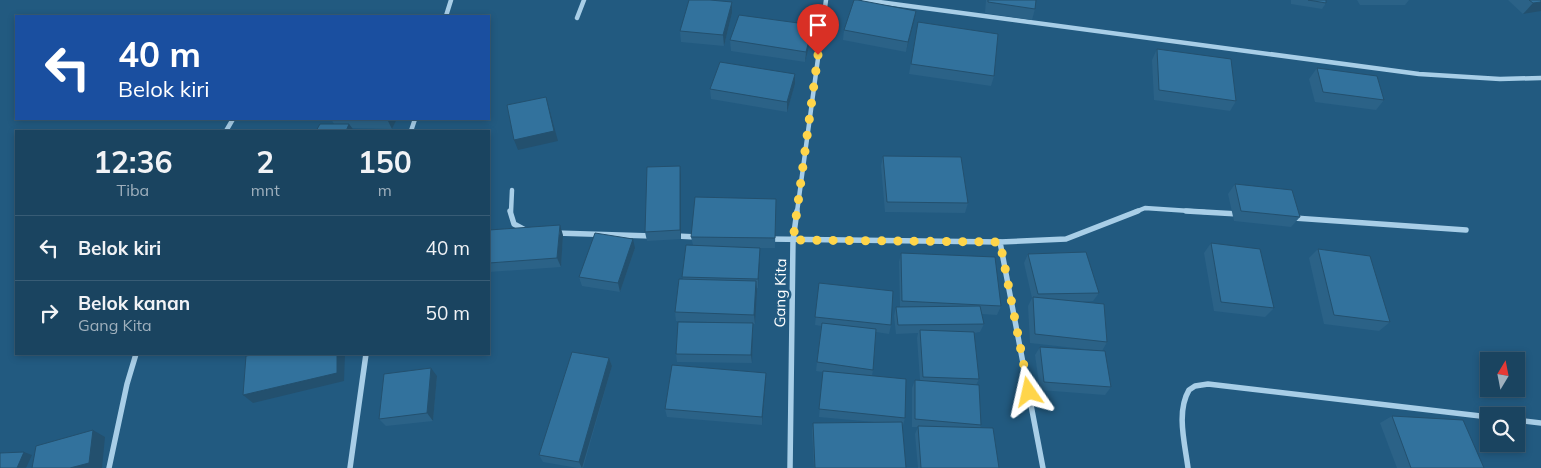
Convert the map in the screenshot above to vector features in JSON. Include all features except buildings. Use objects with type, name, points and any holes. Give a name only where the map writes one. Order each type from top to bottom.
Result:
[{"type":"street","points":[[446,15],[451,0]]},
{"type":"street","points":[[577,18],[584,0]]},
{"type":"street","name":"Gang Kita","points":[[790,468],[793,240],[826,0]]},
{"type":"street","points":[[864,0],[946,13],[1215,45],[1412,74],[1496,80],[1541,78]]},
{"type":"street","points":[[512,190],[511,219],[521,229],[528,231]]},
{"type":"street","points":[[763,239],[1000,242],[1066,239],[1145,208],[1249,215]]},
{"type":"street","points":[[1288,217],[1466,230]]},
{"type":"street","points":[[545,233],[654,236]]},
{"type":"street","points":[[674,236],[704,237]]},
{"type":"street","points":[[1000,242],[1043,468]]},
{"type":"street","points":[[109,468],[136,355]]},
{"type":"street","points":[[350,468],[366,355]]},
{"type":"street","points":[[1188,468],[1182,406],[1188,390],[1195,386],[1208,384],[1480,416]]},
{"type":"street","points":[[1525,421],[1541,423]]},
{"type":"route","points":[[818,55],[793,240],[1000,242],[1029,392]]}]
